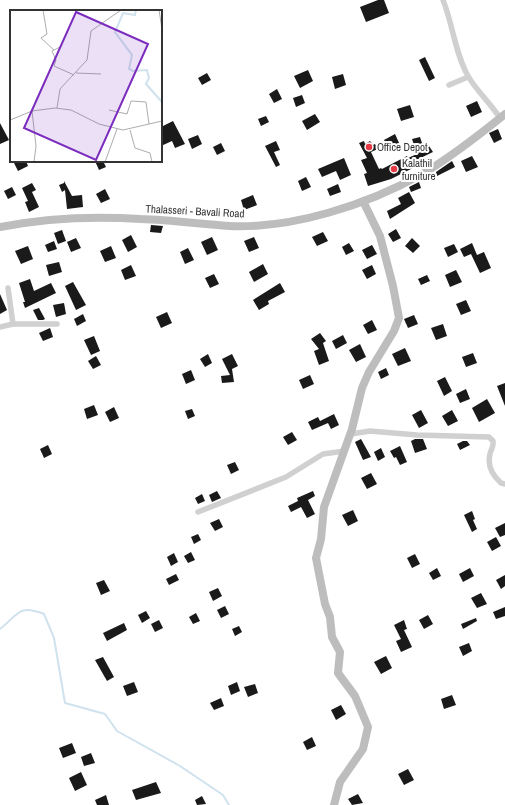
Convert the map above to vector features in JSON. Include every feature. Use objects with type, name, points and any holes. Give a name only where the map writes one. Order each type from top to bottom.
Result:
[{"type":"street","points":[[443,0],[460,58],[468,77],[503,116]]},
{"type":"street","points":[[449,85],[468,77]]},
{"type":"street","name":"Thalasseri - Bavali Road","points":[[0,227],[77,218],[139,218],[228,226],[280,224],[378,196],[423,174],[472,140],[503,116]]},
{"type":"street","points":[[334,805],[340,782],[363,749],[368,727],[356,696],[338,673],[340,652],[332,637],[330,617],[316,558],[321,539],[324,507],[351,434],[362,388],[369,372],[394,331],[399,318],[393,286],[380,236],[363,201]]},
{"type":"street","points":[[8,288],[13,324]]},
{"type":"street","points":[[0,328],[13,324],[57,324]]},
{"type":"street","points":[[351,434],[370,431],[418,435],[489,437],[493,441],[494,446],[490,453],[489,465],[494,476],[501,483],[505,484]]},
{"type":"street","points":[[198,512],[286,477],[323,454],[345,451]]},
{"type":"building","points":[[378,0],[384,0],[389,13],[366,22],[360,7]]},
{"type":"building","points":[[425,57],[435,78],[429,81],[419,60]]},
{"type":"building","points":[[308,70],[313,81],[300,88],[294,76]]},
{"type":"building","points":[[207,73],[211,80],[202,85],[198,78]]},
{"type":"building","points":[[343,74],[346,85],[335,89],[332,77]]},
{"type":"building","points":[[277,89],[282,99],[274,103],[269,94]]},
{"type":"building","points":[[302,95],[305,103],[296,107],[293,98]]},
{"type":"building","points":[[477,101],[482,112],[471,117],[466,106]]},
{"type":"building","points":[[410,105],[414,117],[401,121],[397,109]]},
{"type":"building","points":[[315,114],[320,122],[307,130],[302,121]]},
{"type":"building","points":[[266,116],[269,122],[261,126],[258,119]]},
{"type":"building","points":[[173,121],[185,144],[175,148],[172,141],[162,146],[162,126]]},
{"type":"building","points":[[0,123],[9,140],[0,144]]},
{"type":"building","points":[[498,129],[502,139],[494,143],[489,133]]},
{"type":"building","points":[[395,134],[400,145],[390,151],[384,140]]},
{"type":"building","points":[[198,135],[202,144],[192,149],[188,139]]},
{"type":"building","points":[[420,137],[424,149],[429,146],[433,152],[410,163],[413,168],[391,179],[368,186],[364,174],[367,173],[361,160],[367,158],[359,143],[364,141],[365,144],[370,141],[373,145],[375,144],[378,149],[371,152],[379,169],[382,169],[407,156],[408,158],[417,154],[412,139]]},
{"type":"building","points":[[276,141],[280,150],[274,152],[280,165],[276,167],[265,146]]},
{"type":"building","points":[[221,143],[225,151],[217,155],[213,147]]},
{"type":"building","points":[[472,156],[478,167],[466,172],[461,161]]},
{"type":"building","points":[[344,158],[351,175],[340,180],[336,171],[322,177],[318,169]]},
{"type":"building","points":[[452,161],[455,167],[437,176],[436,172]]},
{"type":"building","points":[[26,162],[28,166],[18,171],[14,163]]},
{"type":"building","points":[[95,162],[104,162],[106,167],[99,170]]},
{"type":"building","points":[[306,177],[311,187],[302,191],[298,181]]},
{"type":"building","points":[[64,181],[72,196],[82,195],[83,207],[67,209],[65,190],[62,192],[59,185],[64,183]]},
{"type":"building","points":[[419,182],[421,188],[411,192],[409,187]]},
{"type":"building","points":[[32,183],[36,190],[32,192],[39,207],[29,212],[25,202],[28,201],[22,188]]},
{"type":"building","points":[[338,184],[341,192],[330,196],[327,189]]},
{"type":"building","points":[[12,187],[16,195],[8,199],[4,191]]},
{"type":"building","points":[[105,189],[110,199],[101,203],[96,194]]},
{"type":"building","points":[[409,192],[415,203],[390,219],[387,211],[401,204],[398,198]]},
{"type":"building","points":[[253,195],[257,205],[244,210],[241,200]]},
{"type":"building","points":[[151,225],[163,226],[161,233],[150,232]]},
{"type":"building","points":[[396,229],[401,238],[393,242],[388,234]]},
{"type":"building","points":[[62,230],[66,241],[58,244],[54,233]]},
{"type":"building","points":[[323,232],[328,241],[317,246],[312,237]]},
{"type":"building","points":[[131,235],[137,247],[128,252],[122,240]]},
{"type":"building","points":[[212,237],[218,250],[207,255],[201,242]]},
{"type":"building","points":[[254,237],[259,248],[249,252],[244,241]]},
{"type":"building","points":[[76,238],[81,248],[71,252],[67,242]]},
{"type":"building","points":[[412,238],[420,246],[413,253],[405,246]]},
{"type":"building","points":[[54,241],[57,249],[48,252],[45,245]]},
{"type":"building","points":[[349,243],[354,251],[346,255],[342,247]]},
{"type":"building","points":[[472,243],[477,255],[484,252],[491,268],[480,273],[471,254],[464,257],[460,249]]},
{"type":"building","points":[[454,244],[458,252],[448,257],[444,248]]},
{"type":"building","points":[[372,245],[377,254],[367,259],[362,250]]},
{"type":"building","points":[[28,246],[33,259],[21,264],[15,251]]},
{"type":"building","points":[[111,246],[116,258],[105,262],[100,251]]},
{"type":"building","points":[[188,248],[194,260],[185,264],[180,252]]},
{"type":"building","points":[[59,262],[62,272],[49,276],[46,265]]},
{"type":"building","points":[[263,264],[268,274],[254,282],[249,272]]},
{"type":"building","points":[[131,265],[136,276],[125,280],[121,270]]},
{"type":"building","points":[[372,265],[376,274],[367,279],[362,270]]},
{"type":"building","points":[[456,270],[462,282],[450,287],[445,275]]},
{"type":"building","points":[[214,274],[219,284],[210,288],[205,278]]},
{"type":"building","points":[[427,275],[430,281],[421,285],[418,279]]},
{"type":"building","points":[[30,279],[34,291],[51,283],[56,293],[25,308],[23,302],[25,302],[19,283]]},
{"type":"building","points":[[73,282],[86,305],[76,310],[65,286]]},
{"type":"building","points":[[280,283],[285,292],[268,301],[269,304],[259,310],[253,300]]},
{"type":"building","points":[[0,294],[7,310],[0,314]]},
{"type":"building","points":[[466,300],[471,311],[461,315],[456,304]]},
{"type":"building","points":[[64,303],[66,314],[56,317],[53,305]]},
{"type":"building","points":[[39,308],[45,319],[43,320],[38,320],[33,310]]},
{"type":"building","points":[[167,312],[172,323],[161,328],[156,317]]},
{"type":"building","points":[[83,314],[86,321],[77,326],[74,319]]},
{"type":"building","points":[[414,315],[418,324],[408,328],[404,319]]},
{"type":"building","points":[[372,320],[377,330],[368,334],[363,325]]},
{"type":"building","points":[[443,324],[447,336],[436,340],[431,328]]},
{"type":"building","points":[[50,328],[53,337],[43,341],[39,333]]},
{"type":"building","points":[[320,333],[326,341],[323,343],[329,361],[319,365],[314,351],[319,349],[311,339]]},
{"type":"building","points":[[343,335],[347,343],[336,349],[332,341]]},
{"type":"building","points":[[94,336],[100,351],[91,355],[84,340]]},
{"type":"building","points":[[360,344],[366,357],[356,362],[349,350]]},
{"type":"building","points":[[405,348],[411,361],[398,366],[392,354]]},
{"type":"building","points":[[473,353],[477,363],[466,367],[462,357]]},
{"type":"building","points":[[208,354],[212,363],[205,367],[200,359]]},
{"type":"building","points":[[232,354],[238,366],[232,369],[234,382],[222,383],[221,376],[230,375],[222,359]]},
{"type":"building","points":[[96,356],[101,365],[93,369],[88,361]]},
{"type":"building","points":[[386,368],[389,375],[381,379],[378,372]]},
{"type":"building","points":[[191,370],[195,380],[186,384],[182,374]]},
{"type":"building","points":[[310,375],[314,384],[303,389],[299,380]]},
{"type":"building","points":[[445,377],[452,391],[444,396],[437,381]]},
{"type":"building","points":[[505,383],[505,406],[497,386]]},
{"type":"building","points":[[466,389],[470,399],[460,403],[456,394]]},
{"type":"building","points":[[487,399],[495,413],[479,422],[472,408]]},
{"type":"building","points":[[94,405],[98,415],[87,419],[84,409]]},
{"type":"building","points":[[114,407],[119,418],[110,422],[105,412]]},
{"type":"building","points":[[192,409],[195,416],[188,419],[185,411]]},
{"type":"building","points":[[421,410],[428,423],[419,428],[412,415]]},
{"type":"building","points":[[452,410],[458,421],[448,426],[442,416]]},
{"type":"building","points":[[334,414],[339,425],[331,429],[328,423],[312,430],[308,422],[318,417],[320,421]]},
{"type":"building","points":[[292,432],[297,440],[288,445],[283,437]]},
{"type":"building","points":[[361,439],[371,457],[363,460],[355,442]]},
{"type":"building","points":[[415,439],[423,439],[427,449],[415,453],[411,441]]},
{"type":"building","points":[[467,441],[470,445],[460,450],[457,444]]},
{"type":"building","points":[[48,445],[52,454],[44,458],[40,449]]},
{"type":"building","points":[[400,446],[407,462],[400,465],[396,457],[394,458],[390,451]]},
{"type":"building","points":[[381,448],[385,457],[378,461],[374,452]]},
{"type":"building","points":[[235,462],[239,470],[231,474],[227,465]]},
{"type":"building","points":[[371,473],[377,484],[367,489],[361,478]]},
{"type":"building","points":[[217,491],[221,498],[212,502],[209,495]]},
{"type":"building","points":[[313,491],[315,496],[308,500],[315,514],[307,518],[301,507],[291,512],[288,506],[298,501],[297,498]]},
{"type":"building","points":[[202,494],[205,501],[198,504],[195,498]]},
{"type":"building","points":[[353,510],[358,521],[348,526],[342,515]]},
{"type":"building","points":[[472,511],[475,519],[473,520],[477,529],[472,532],[464,515]]},
{"type":"building","points":[[219,519],[223,527],[215,531],[210,523]]},
{"type":"building","points":[[505,523],[505,535],[500,537],[495,528]]},
{"type":"building","points":[[198,534],[201,540],[194,544],[191,537]]},
{"type":"building","points":[[496,537],[501,546],[492,551],[487,542]]},
{"type":"building","points":[[191,552],[195,560],[188,563],[184,556]]},
{"type":"building","points":[[174,553],[178,562],[171,566],[167,557]]},
{"type":"building","points":[[415,554],[420,564],[412,568],[407,558]]},
{"type":"building","points":[[437,568],[441,576],[433,580],[429,573]]},
{"type":"building","points":[[470,568],[474,576],[463,582],[459,574]]},
{"type":"building","points":[[176,574],[179,580],[169,585],[166,579]]},
{"type":"building","points":[[505,575],[505,586],[501,589],[496,580]]},
{"type":"building","points":[[104,580],[110,591],[101,595],[96,583]]},
{"type":"building","points":[[218,588],[222,596],[213,601],[209,592]]},
{"type":"building","points":[[481,593],[487,604],[477,608],[471,598]]},
{"type":"building","points":[[225,606],[229,614],[221,618],[217,610]]},
{"type":"building","points":[[505,607],[505,616],[496,619],[493,612]]},
{"type":"building","points":[[146,611],[150,618],[142,623],[138,615]]},
{"type":"building","points":[[196,613],[200,621],[193,624],[189,617]]},
{"type":"building","points":[[428,615],[433,624],[424,629],[419,620]]},
{"type":"building","points":[[476,618],[477,621],[463,629],[461,624]]},
{"type":"building","points":[[159,620],[163,628],[155,632],[151,624]]},
{"type":"building","points":[[404,620],[407,629],[404,630],[412,647],[401,652],[396,641],[401,639],[394,625]]},
{"type":"building","points":[[124,623],[127,630],[107,641],[103,633]]},
{"type":"building","points":[[239,626],[242,632],[235,636],[232,629]]},
{"type":"building","points":[[469,643],[472,651],[463,656],[459,647]]},
{"type":"building","points":[[386,656],[392,668],[381,674],[374,662]]},
{"type":"building","points":[[103,657],[114,677],[107,681],[95,660]]},
{"type":"building","points":[[134,682],[138,692],[127,696],[123,686]]},
{"type":"building","points":[[237,682],[240,691],[231,695],[228,686]]},
{"type":"building","points":[[255,684],[258,693],[248,697],[244,687]]},
{"type":"building","points":[[452,695],[456,705],[444,709],[441,699]]},
{"type":"building","points":[[221,698],[224,706],[214,710],[210,703]]},
{"type":"building","points":[[341,705],[346,714],[336,720],[331,710]]},
{"type":"building","points":[[312,737],[316,746],[307,750],[303,742]]},
{"type":"building","points":[[72,743],[76,753],[63,758],[59,748]]},
{"type":"building","points":[[91,753],[95,763],[84,766],[81,757]]},
{"type":"building","points":[[408,769],[414,780],[404,785],[398,774]]},
{"type":"building","points":[[81,772],[87,785],[75,791],[69,778]]},
{"type":"building","points":[[156,782],[161,793],[136,800],[132,790]]},
{"type":"building","points":[[358,794],[363,803],[352,805],[348,799]]},
{"type":"building","points":[[106,795],[109,805],[97,805],[95,800]]},
{"type":"building","points":[[202,796],[206,804],[197,805],[195,800]]},
{"type":"waterway","points":[[0,629],[15,615],[24,610],[44,614],[54,638],[65,703],[105,714],[117,731],[180,766],[223,795],[229,805]]},
{"type":"place","name":"Office Depot","points":[[369,147]]},
{"type":"place","name":"Kalathil furniture","points":[[394,169]]}]
